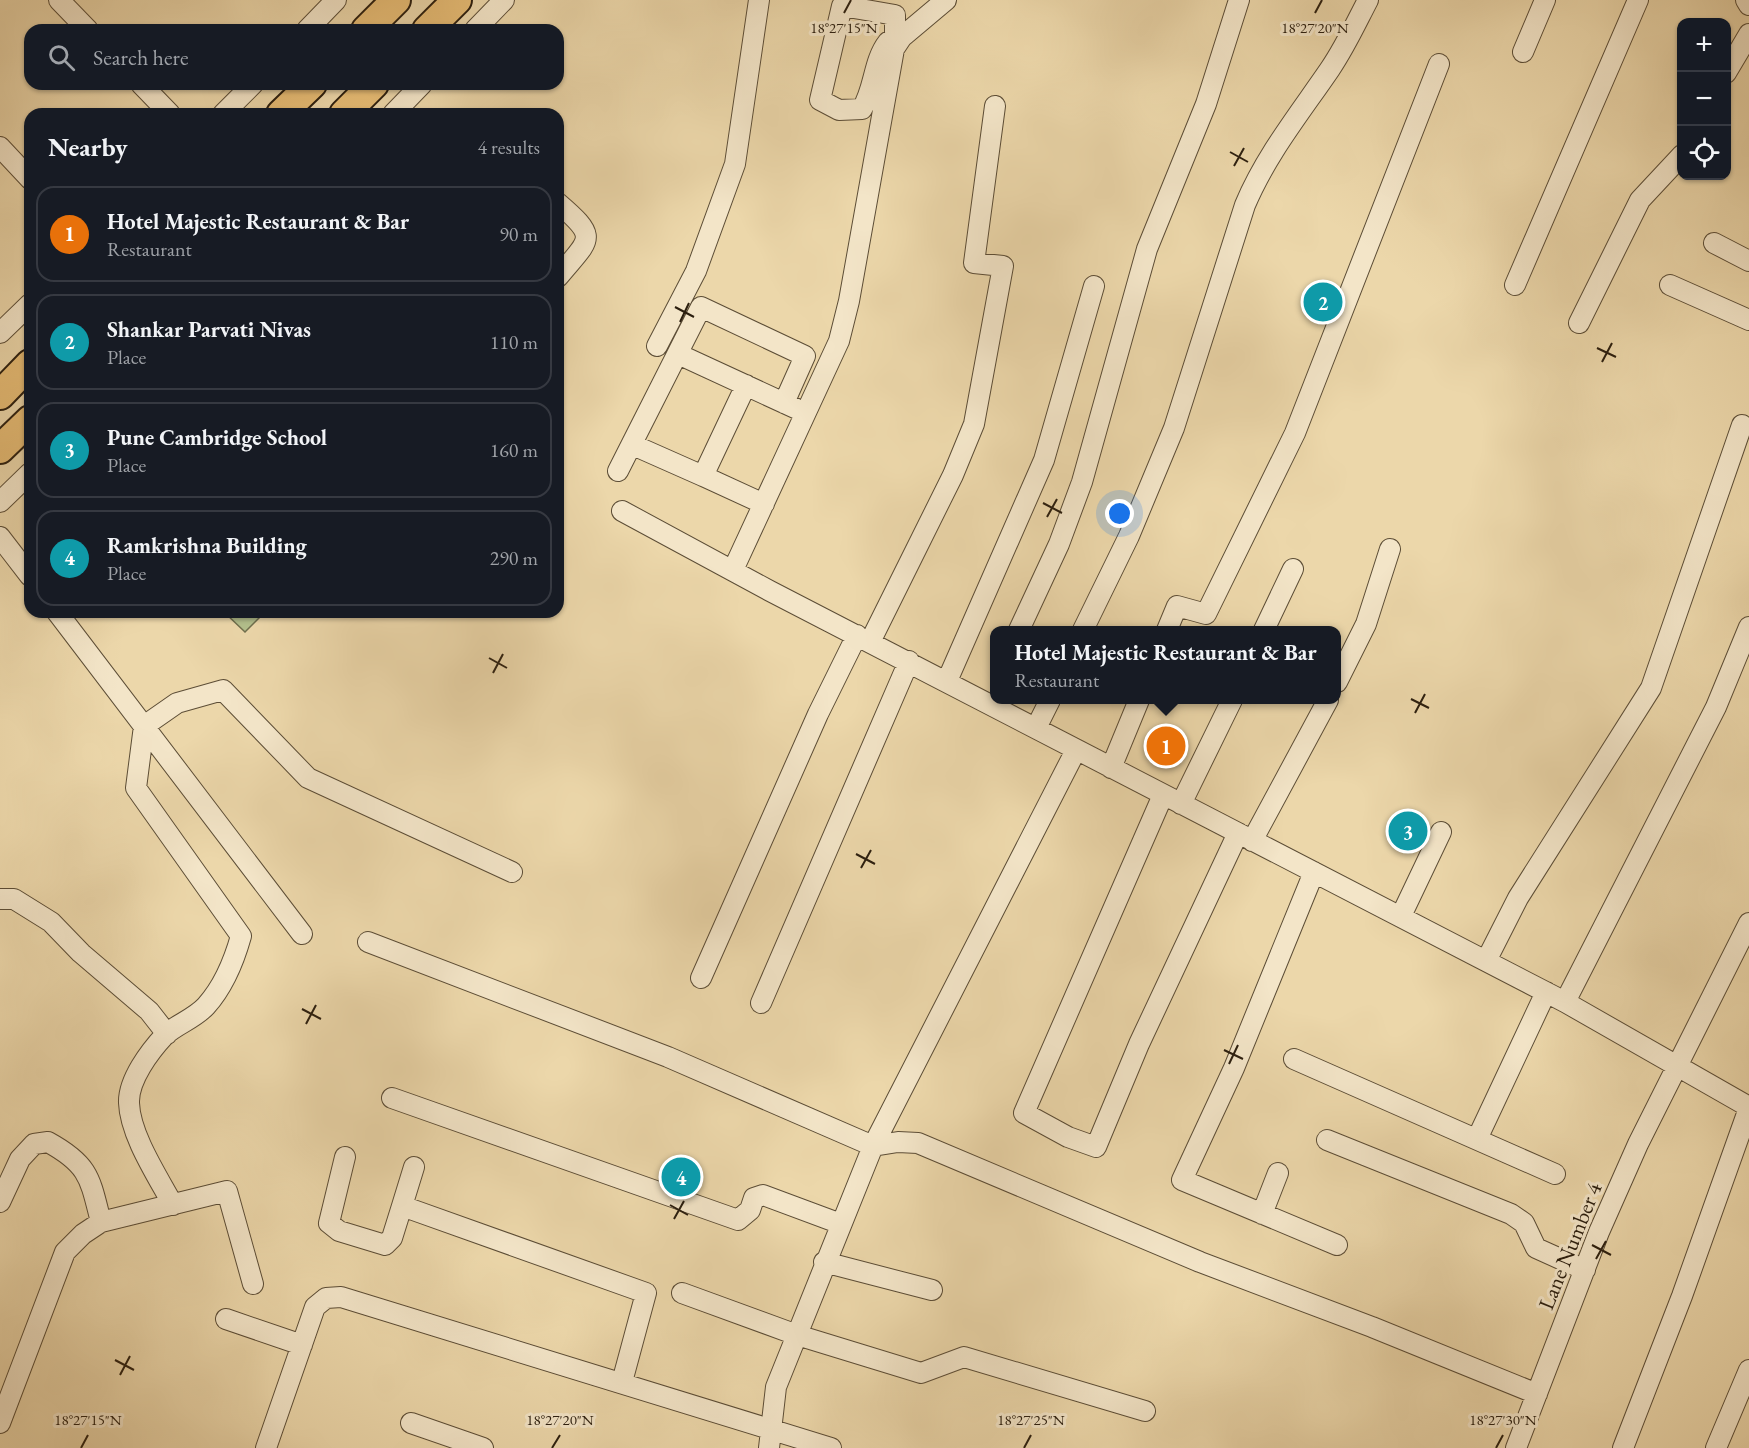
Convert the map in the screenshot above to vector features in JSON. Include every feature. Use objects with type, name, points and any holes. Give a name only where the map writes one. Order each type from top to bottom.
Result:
[{"type":"highway","points":[[372,24],[396,0]]},
{"type":"highway","points":[[433,24],[457,0]]},
{"type":"highway","points":[[287,108],[306,90]]},
{"type":"highway","points":[[350,108],[368,90]]},
{"type":"highway","points":[[0,395],[24,370]]},
{"type":"highway","points":[[0,448],[24,426]]},
{"type":"street","points":[[59,0],[82,24]]},
{"type":"street","points":[[313,24],[336,0]]},
{"type":"street","points":[[481,24],[504,0]]},
{"type":"street","points":[[657,346],[696,271],[735,164],[759,0]]},
{"type":"street","points":[[733,570],[839,341],[849,301],[894,49],[899,35],[895,15],[842,6],[820,100],[840,110],[862,109],[869,98],[881,51],[899,35],[946,0]]},
{"type":"street","points":[[1022,626],[1059,544],[1082,482],[1147,249],[1206,104],[1239,0]]},
{"type":"street","points":[[1085,626],[1129,536],[1174,428],[1245,205],[1256,180],[1268,157],[1332,66],[1368,0]]},
{"type":"street","points":[[1523,52],[1545,0]]},
{"type":"street","points":[[1515,285],[1638,0]]},
{"type":"street","points":[[1746,0],[1749,5]]},
{"type":"street","points":[[1727,72],[1749,34]]},
{"type":"street","points":[[1169,626],[1177,606],[1206,614],[1289,444],[1439,64]]},
{"type":"street","points":[[147,90],[164,108]]},
{"type":"street","points":[[229,108],[247,90]]},
{"type":"street","points":[[399,108],[416,90]]},
{"type":"street","points":[[701,978],[818,714],[864,638],[953,475],[974,424],[1003,266],[974,263],[995,106]]},
{"type":"street","points":[[0,147],[24,173]]},
{"type":"street","points":[[1580,323],[1640,200],[1677,160]]},
{"type":"street","points":[[564,208],[582,224],[587,232],[587,242],[564,270]]},
{"type":"street","points":[[1714,243],[1749,261]]},
{"type":"street","points":[[1670,285],[1749,320]]},
{"type":"street","points":[[947,681],[1044,460],[1094,286]]},
{"type":"street","points":[[618,471],[700,308],[805,356],[784,403]]},
{"type":"street","points":[[0,333],[24,310]]},
{"type":"street","points":[[678,354],[806,413]]},
{"type":"street","points":[[703,476],[746,385]]},
{"type":"street","points":[[1486,961],[1518,898],[1651,688],[1742,425]]},
{"type":"street","points":[[633,445],[764,504]]},
{"type":"street","points":[[0,502],[24,479]]},
{"type":"street","points":[[622,511],[947,681],[990,693]]},
{"type":"street","points":[[0,537],[24,568]]},
{"type":"street","points":[[1341,674],[1366,624],[1389,549]]},
{"type":"street","points":[[1266,626],[1293,569]]},
{"type":"street","points":[[62,618],[302,934]]},
{"type":"street","points":[[1565,1002],[1653,825],[1716,707],[1749,627]]},
{"type":"street","points":[[761,1003],[909,661]]},
{"type":"street","points":[[173,1204],[142,1145],[129,1103],[135,1079],[167,1034],[188,1023],[207,1005],[233,965],[241,936],[136,788],[144,726],[177,703],[223,690],[308,778],[512,872]]},
{"type":"street","points":[[1005,704],[1036,728],[1076,750],[1565,1002],[1749,1107],[1682,1296],[1623,1448]]},
{"type":"street","points":[[1036,728],[1048,704]]},
{"type":"street","points":[[1111,768],[1137,704]]},
{"type":"street","points":[[1181,804],[1230,704]]},
{"type":"street","points":[[1163,795],[1024,1113],[1068,1137],[1096,1147],[1139,1044],[1245,837],[1325,704]]},
{"type":"street","points":[[770,1438],[776,1387],[824,1262],[873,1146],[1076,750]]},
{"type":"street","points":[[1401,916],[1441,832]]},
{"type":"street","points":[[1314,872],[1234,1068],[1182,1180],[1337,1245]]},
{"type":"street","points":[[0,899],[14,899],[51,922],[81,953],[149,1011],[167,1034]]},
{"type":"street","name":"Lane Number 4","points":[[1516,1448],[1585,1270],[1638,1144],[1749,923]]},
{"type":"street","points":[[368,942],[668,1057],[873,1146],[898,1142],[918,1143],[1200,1262],[1372,1327],[1537,1394]]},
{"type":"street","points":[[1477,1139],[1546,992]]},
{"type":"street","points":[[1294,1059],[1555,1174]]},
{"type":"street","points":[[392,1098],[738,1220],[744,1217],[754,1198],[763,1195],[841,1224]]},
{"type":"street","points":[[1328,1140],[1511,1214],[1524,1223],[1536,1248],[1585,1270]]},
{"type":"street","points":[[0,1202],[20,1159],[34,1144],[48,1142],[83,1165],[101,1222]]},
{"type":"street","points":[[345,1157],[329,1223],[332,1228],[385,1245],[392,1238],[414,1167]]},
{"type":"street","points":[[1262,1214],[1278,1173]]},
{"type":"street","points":[[0,1423],[65,1252],[83,1234],[101,1222],[227,1191],[253,1284]]},
{"type":"street","points":[[402,1206],[646,1293],[622,1382]]},
{"type":"street","points":[[824,1262],[932,1290]]},
{"type":"street","points":[[682,1293],[797,1335],[921,1373],[964,1357],[1145,1411]]},
{"type":"street","points":[[266,1448],[315,1307],[326,1298],[341,1297],[622,1382],[770,1438],[831,1448]]},
{"type":"street","points":[[226,1319],[302,1345]]},
{"type":"street","points":[[1716,1448],[1749,1370]]},
{"type":"street","points":[[411,1423],[483,1448]]},
{"type":"green space","points":[[230,618],[259,618],[245,632]]},
{"type":"place","name":"Shankar Parvati Nivas","points":[[1323,302]]},
{"type":"place","name":"Hotel Majestic Restaurant & Bar","points":[[1166,746]]},
{"type":"place","name":"Pune Cambridge School","points":[[1408,831]]},
{"type":"place","name":"Ramkrishna Building","points":[[681,1177]]}]
